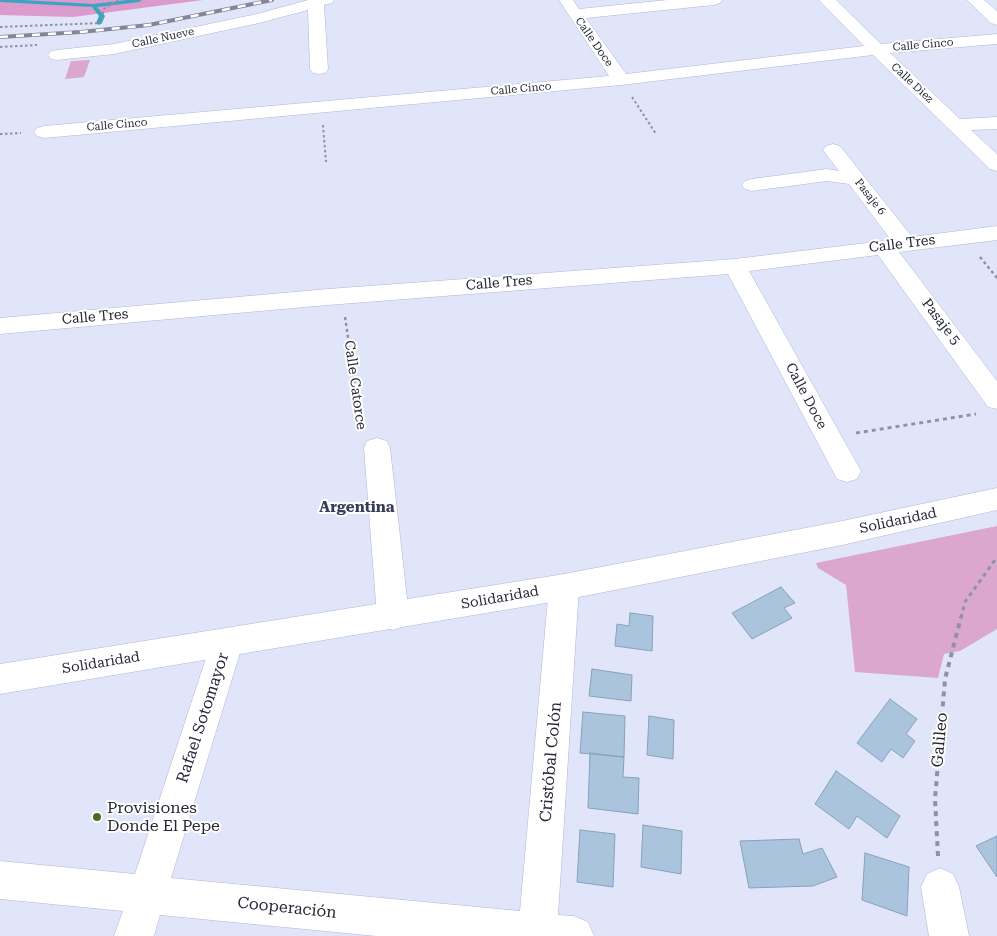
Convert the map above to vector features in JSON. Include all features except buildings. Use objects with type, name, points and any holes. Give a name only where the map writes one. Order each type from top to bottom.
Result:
[{"type":"street","name":"Calle Doce","points":[[565,0],[621,80]]},
{"type":"street","points":[[575,14],[714,0]]},
{"type":"street","name":"Calle Diez","points":[[827,0],[876,50],[997,165]]},
{"type":"street","points":[[975,0],[997,20]]},
{"type":"street","points":[[319,70],[321,2]]},
{"type":"street","name":"Calle Nueve","points":[[57,55],[114,49],[259,18],[321,2]]},
{"type":"street","name":"Calle Cinco","points":[[44,132],[621,80],[876,50],[997,39]]},
{"type":"street","points":[[957,125],[997,123]]},
{"type":"street","name":"Pasaje 6","points":[[833,150],[856,179],[895,245]]},
{"type":"street","points":[[752,185],[827,175],[856,179]]},
{"type":"street","name":"Calle Tres","points":[[0,326],[342,296],[735,266],[997,233]]},
{"type":"street","name":"Pasaje 5","points":[[895,245],[966,356],[988,407]]},
{"type":"street","name":"Calle Doce","points":[[735,266],[847,471]]},
{"type":"street","points":[[377,448],[393,616]]},
{"type":"street","name":"Solidaridad","points":[[0,680],[564,587],[842,533],[997,499]]},
{"type":"street","name":"Cristóbal Colón","points":[[549,935],[564,587]]},
{"type":"street","name":"Rafael Sotomayor","points":[[134,936],[227,643]]},
{"type":"street","name":"Cooperación","points":[[0,880],[549,935]]},
{"type":"street","points":[[940,887],[949,936]]},
{"type":"path","points":[[0,27],[101,23],[104,10],[118,0]]},
{"type":"path","points":[[0,47],[31,44],[51,49],[57,55]]},
{"type":"path","name":"Calle Doce","points":[[621,80],[656,134]]},
{"type":"path","name":"Calle Catorce","points":[[342,296],[362,436],[377,448]]},
{"type":"path","points":[[828,437],[988,407]]},
{"type":"path","name":"Galileo","points":[[940,887],[935,799],[945,679],[965,602],[997,556]]},
{"type":"shaded area","points":[[0,0],[203,0],[73,17],[0,15]]},
{"type":"shaded area","points":[[90,60],[84,77],[65,79],[71,61]]},
{"type":"shaded area","points":[[997,526],[997,629],[960,651],[944,654],[938,678],[855,672],[846,585],[818,568],[816,563]]},
{"type":"waterway","points":[[0,0],[93,6]]},
{"type":"waterway","points":[[93,6],[139,0]]},
{"type":"waterway","points":[[93,6],[102,16],[99,23]]},
{"type":"waterway","points":[[98,34],[98,39]]},
{"type":"railway","points":[[0,37],[81,32],[149,25],[272,0]]},
{"type":"place","name":"Provisiones Donde El Pepe","points":[[97,817]]},
{"type":"district","name":"Argentina","points":[[357,508]]}]
